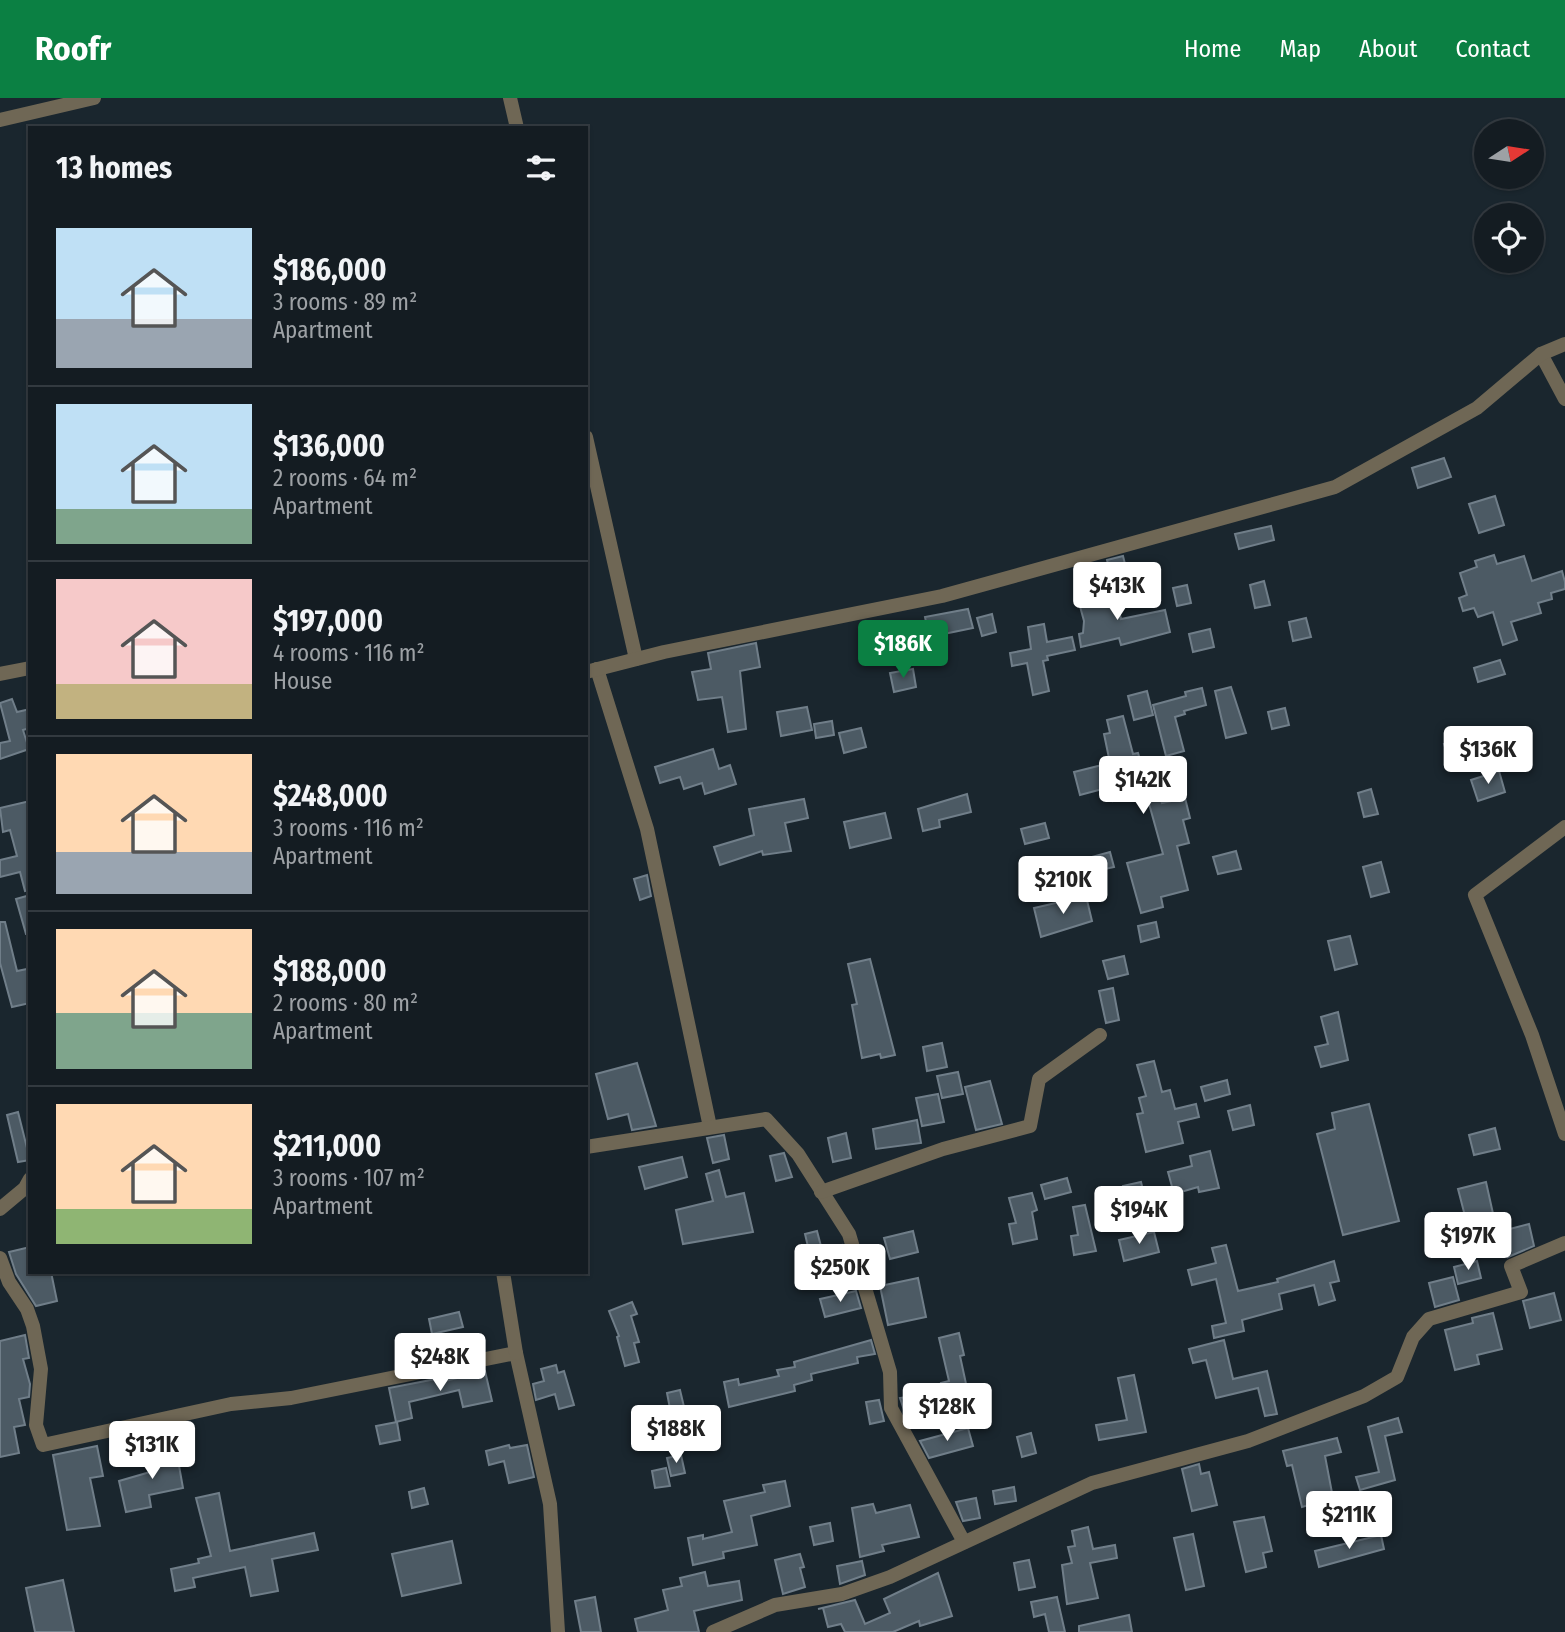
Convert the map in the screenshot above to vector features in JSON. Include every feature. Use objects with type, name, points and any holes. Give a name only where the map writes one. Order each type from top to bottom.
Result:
[{"type":"street","points":[[0,120],[94,98]]},
{"type":"street","points":[[510,98],[517,126]]},
{"type":"street","points":[[710,1127],[647,829],[592,671],[636,659],[942,596],[1186,531],[1335,487],[1477,408],[1541,354],[1565,344]]},
{"type":"street","points":[[1541,354],[1565,399]]},
{"type":"street","points":[[588,446],[636,659]]},
{"type":"street","points":[[0,674],[28,668]]},
{"type":"street","points":[[1565,827],[1475,895],[1532,1035],[1565,1134]]},
{"type":"street","points":[[821,1192],[943,1149],[1030,1126],[1039,1079],[1100,1035]]},
{"type":"street","points":[[588,1147],[766,1119],[798,1154],[849,1234],[890,1372],[891,1408],[964,1542]]},
{"type":"street","points":[[0,1209],[28,1182]]},
{"type":"street","points":[[713,1632],[775,1605],[842,1594],[890,1577],[1092,1483],[1248,1441],[1364,1396],[1396,1377],[1413,1337],[1429,1319],[1521,1292],[1511,1266],[1565,1243]]},
{"type":"street","points":[[0,1258],[9,1282],[27,1309],[33,1326],[41,1369],[36,1426],[43,1445],[232,1404],[291,1398],[516,1353]]},
{"type":"street","points":[[503,1274],[516,1353],[550,1504],[558,1632]]},
{"type":"building","points":[[1444,458],[1451,477],[1418,488],[1412,468]]},
{"type":"building","points":[[1495,496],[1504,525],[1479,533],[1469,504]]},
{"type":"building","points":[[1271,526],[1274,540],[1239,549],[1235,534]]},
{"type":"building","points":[[1494,555],[1497,564],[1524,556],[1532,581],[1562,571],[1565,582],[1565,589],[1551,593],[1552,599],[1538,603],[1541,613],[1511,622],[1517,640],[1503,645],[1493,612],[1478,617],[1474,608],[1463,611],[1459,598],[1467,595],[1460,573],[1477,567],[1475,561]]},
{"type":"building","points":[[1123,556],[1127,572],[1111,576],[1107,560]]},
{"type":"building","points":[[1264,581],[1270,605],[1255,608],[1250,585]]},
{"type":"building","points":[[1187,585],[1191,603],[1177,606],[1173,588]]},
{"type":"building","points":[[1114,591],[1121,619],[1165,610],[1170,632],[1121,645],[1119,638],[1081,647],[1079,634],[1083,633],[1084,621],[1078,599]]},
{"type":"building","points":[[968,609],[973,628],[929,637],[925,617]]},
{"type":"building","points":[[992,614],[996,632],[982,636],[977,618]]},
{"type":"building","points":[[1306,618],[1311,637],[1293,641],[1289,622]]},
{"type":"building","points":[[1044,624],[1047,642],[1072,637],[1075,650],[1047,656],[1048,660],[1043,661],[1049,691],[1033,695],[1027,663],[1012,666],[1010,653],[1031,649],[1028,627]]},
{"type":"building","points":[[1210,629],[1214,647],[1193,652],[1189,634]]},
{"type":"building","points":[[756,643],[760,667],[740,671],[746,729],[728,732],[722,697],[698,700],[692,672],[711,669],[708,653]]},
{"type":"building","points":[[1500,660],[1505,674],[1478,682],[1474,668]]},
{"type":"building","points":[[913,669],[916,687],[894,692],[890,673]]},
{"type":"building","points":[[1231,687],[1246,733],[1226,738],[1215,691]]},
{"type":"building","points":[[1202,688],[1206,705],[1184,711],[1185,714],[1175,717],[1184,751],[1166,756],[1153,705],[1186,696],[1185,692]]},
{"type":"building","points":[[1147,691],[1153,715],[1134,720],[1128,696]]},
{"type":"building","points":[[12,699],[17,712],[28,709],[28,729],[23,730],[28,749],[0,759],[0,743],[10,741],[0,703]]},
{"type":"building","points":[[807,707],[812,730],[781,736],[777,712]]},
{"type":"building","points":[[1285,708],[1289,725],[1272,729],[1268,712]]},
{"type":"building","points":[[1123,716],[1133,754],[1138,753],[1143,770],[1153,767],[1162,803],[1185,798],[1190,818],[1183,820],[1189,843],[1177,846],[1188,890],[1161,897],[1163,907],[1141,913],[1127,863],[1163,854],[1146,793],[1113,801],[1110,787],[1080,795],[1074,772],[1110,763],[1104,734],[1110,733],[1107,720]]},
{"type":"building","points":[[832,721],[834,735],[816,738],[814,724]]},
{"type":"building","points":[[861,728],[866,747],[844,753],[839,733]]},
{"type":"building","points":[[1464,738],[1472,762],[1452,769],[1444,744]]},
{"type":"building","points":[[713,749],[719,769],[730,765],[736,784],[705,794],[702,783],[684,789],[680,777],[660,783],[655,767]]},
{"type":"building","points":[[1499,771],[1505,792],[1478,801],[1471,780]]},
{"type":"building","points":[[1371,789],[1378,814],[1364,817],[1358,793]]},
{"type":"building","points":[[967,794],[971,812],[939,820],[940,827],[923,831],[918,809]]},
{"type":"building","points":[[804,799],[808,818],[785,823],[791,851],[763,855],[762,851],[720,865],[714,847],[754,835],[749,809]]},
{"type":"building","points":[[28,801],[28,890],[25,891],[20,872],[0,877],[0,860],[17,856],[10,830],[3,832],[0,808]]},
{"type":"building","points":[[885,813],[891,838],[850,848],[844,822]]},
{"type":"building","points":[[1045,823],[1049,838],[1025,844],[1021,829]]},
{"type":"building","points":[[1236,851],[1241,869],[1218,874],[1213,857]]},
{"type":"building","points":[[1110,852],[1114,867],[1096,871],[1092,857]]},
{"type":"building","points":[[1381,862],[1389,892],[1371,897],[1363,867]]},
{"type":"building","points":[[647,875],[651,896],[640,900],[634,879]]},
{"type":"building","points":[[28,896],[28,934],[26,934],[16,899]]},
{"type":"building","points":[[1086,896],[1092,921],[1041,937],[1034,908]]},
{"type":"building","points":[[0,922],[5,922],[17,971],[27,969],[28,1003],[12,1007],[0,963]]},
{"type":"building","points":[[1156,922],[1159,937],[1141,942],[1138,926]]},
{"type":"building","points":[[1350,936],[1357,964],[1335,970],[1328,941]]},
{"type":"building","points":[[1124,956],[1128,974],[1108,979],[1103,961]]},
{"type":"building","points":[[870,959],[895,1055],[881,1058],[880,1054],[862,1058],[852,1005],[857,1004],[848,964]]},
{"type":"building","points":[[1113,988],[1119,1020],[1106,1023],[1099,991]]},
{"type":"building","points":[[1338,1012],[1348,1060],[1321,1067],[1315,1047],[1328,1044],[1321,1017]]},
{"type":"building","points":[[942,1043],[947,1067],[927,1071],[923,1047]]},
{"type":"building","points":[[1154,1061],[1162,1092],[1170,1090],[1175,1109],[1196,1104],[1199,1117],[1178,1122],[1183,1143],[1146,1152],[1137,1114],[1143,1113],[1139,1098],[1146,1096],[1137,1065]]},
{"type":"building","points":[[637,1063],[656,1126],[632,1130],[628,1114],[608,1119],[596,1074]]},
{"type":"building","points":[[958,1072],[963,1094],[942,1098],[937,1076]]},
{"type":"building","points":[[1227,1080],[1230,1094],[1205,1101],[1201,1087]]},
{"type":"building","points":[[990,1081],[1002,1124],[976,1130],[965,1087]]},
{"type":"building","points":[[938,1094],[944,1122],[922,1126],[916,1098]]},
{"type":"building","points":[[1369,1104],[1399,1221],[1343,1235],[1317,1134],[1335,1129],[1332,1113]]},
{"type":"building","points":[[1250,1105],[1254,1125],[1233,1130],[1228,1111]]},
{"type":"building","points":[[18,1112],[28,1160],[18,1162],[7,1115]]},
{"type":"building","points":[[917,1120],[921,1143],[876,1149],[873,1129]]},
{"type":"building","points":[[1495,1128],[1500,1149],[1474,1155],[1469,1135]]},
{"type":"building","points":[[846,1133],[851,1158],[833,1162],[828,1138]]},
{"type":"building","points":[[724,1135],[729,1159],[713,1163],[707,1138]]},
{"type":"building","points":[[1210,1151],[1219,1188],[1199,1192],[1198,1187],[1174,1194],[1168,1172],[1192,1166],[1190,1156]]},
{"type":"building","points":[[784,1153],[792,1177],[776,1181],[770,1156]]},
{"type":"building","points":[[682,1157],[687,1177],[645,1189],[639,1167]]},
{"type":"building","points":[[719,1170],[726,1197],[744,1193],[753,1232],[683,1244],[676,1210],[713,1201],[706,1174]]},
{"type":"building","points":[[1067,1178],[1071,1192],[1045,1199],[1041,1185]]},
{"type":"building","points":[[1141,1182],[1145,1198],[1127,1203],[1123,1186]]},
{"type":"building","points":[[1486,1182],[1498,1236],[1472,1243],[1458,1189]]},
{"type":"building","points":[[1032,1193],[1037,1210],[1032,1212],[1037,1239],[1013,1244],[1009,1224],[1016,1223],[1009,1198]]},
{"type":"building","points":[[1085,1205],[1096,1251],[1074,1255],[1071,1236],[1078,1235],[1073,1207]]},
{"type":"building","points":[[1529,1224],[1534,1246],[1508,1257],[1502,1231]]},
{"type":"building","points":[[817,1231],[822,1250],[842,1245],[850,1270],[820,1278],[816,1263],[812,1264],[805,1234]]},
{"type":"building","points":[[913,1231],[918,1252],[890,1259],[884,1238]]},
{"type":"building","points":[[1154,1232],[1159,1252],[1124,1261],[1119,1240]]},
{"type":"building","points":[[1226,1245],[1238,1291],[1278,1282],[1277,1279],[1334,1261],[1339,1281],[1330,1283],[1335,1300],[1319,1305],[1314,1285],[1279,1294],[1282,1309],[1242,1320],[1244,1331],[1214,1338],[1212,1326],[1226,1323],[1216,1279],[1192,1285],[1188,1270],[1216,1263],[1212,1248]]},
{"type":"building","points":[[28,1247],[28,1274],[51,1274],[57,1301],[36,1306],[16,1274],[9,1252]]},
{"type":"building","points":[[1477,1261],[1481,1278],[1458,1284],[1454,1267]]},
{"type":"building","points":[[1453,1277],[1459,1300],[1435,1307],[1429,1283]]},
{"type":"building","points":[[918,1278],[926,1317],[888,1325],[880,1286]]},
{"type":"building","points":[[856,1291],[861,1308],[825,1317],[820,1299]]},
{"type":"building","points":[[1554,1293],[1561,1320],[1530,1328],[1523,1301]]},
{"type":"building","points":[[632,1302],[637,1314],[631,1316],[639,1342],[634,1343],[639,1362],[625,1366],[617,1337],[619,1336],[609,1311]]},
{"type":"building","points":[[459,1312],[463,1327],[432,1334],[429,1319]]},
{"type":"building","points":[[1493,1313],[1502,1349],[1477,1355],[1479,1364],[1455,1370],[1445,1330],[1473,1323],[1472,1318]]},
{"type":"building","points":[[959,1333],[964,1355],[960,1356],[968,1393],[944,1398],[941,1383],[949,1381],[939,1338]]},
{"type":"building","points":[[25,1335],[29,1358],[23,1359],[30,1384],[29,1397],[19,1399],[25,1425],[14,1427],[19,1453],[0,1457],[0,1341]]},
{"type":"building","points":[[871,1340],[875,1354],[857,1357],[858,1363],[811,1374],[812,1380],[794,1385],[795,1391],[729,1407],[724,1382],[738,1379],[739,1385],[779,1376],[777,1370],[795,1367],[794,1362]]},
{"type":"building","points":[[1224,1340],[1233,1379],[1267,1371],[1277,1414],[1265,1416],[1258,1388],[1216,1398],[1206,1360],[1193,1363],[1189,1349]]},
{"type":"building","points":[[556,1365],[558,1373],[564,1371],[574,1405],[559,1409],[555,1394],[536,1400],[533,1384],[544,1381],[541,1369]]},
{"type":"building","points":[[485,1371],[492,1401],[463,1407],[459,1390],[409,1402],[412,1418],[396,1422],[389,1388],[436,1379],[437,1383]]},
{"type":"building","points":[[1134,1375],[1146,1432],[1099,1440],[1096,1425],[1127,1420],[1118,1378]]},
{"type":"building","points":[[680,1390],[685,1411],[671,1414],[667,1393]]},
{"type":"building","points":[[931,1393],[934,1408],[905,1413],[900,1398]]},
{"type":"building","points":[[879,1400],[884,1421],[870,1424],[866,1402]]},
{"type":"building","points":[[1398,1418],[1402,1432],[1385,1436],[1395,1480],[1360,1490],[1356,1477],[1379,1472],[1368,1427]]},
{"type":"building","points":[[397,1422],[400,1440],[380,1444],[376,1426]]},
{"type":"building","points":[[968,1428],[973,1446],[929,1458],[920,1441]]},
{"type":"building","points":[[1031,1433],[1036,1453],[1022,1457],[1017,1437]]},
{"type":"building","points":[[1337,1438],[1341,1452],[1325,1456],[1333,1498],[1302,1507],[1292,1465],[1287,1466],[1283,1451]]},
{"type":"building","points":[[509,1445],[510,1448],[527,1445],[534,1477],[509,1483],[504,1461],[489,1465],[486,1451]]},
{"type":"building","points":[[97,1446],[103,1476],[90,1478],[100,1526],[67,1530],[53,1455]]},
{"type":"building","points":[[176,1449],[183,1488],[149,1495],[151,1507],[126,1512],[119,1481],[150,1472],[147,1455]]},
{"type":"building","points":[[681,1455],[685,1473],[671,1476],[667,1458]]},
{"type":"building","points":[[1199,1464],[1201,1474],[1209,1472],[1217,1505],[1192,1511],[1182,1469]]},
{"type":"building","points":[[666,1468],[670,1486],[655,1488],[652,1471]]},
{"type":"building","points":[[785,1481],[790,1506],[751,1516],[757,1545],[723,1552],[724,1558],[693,1565],[688,1538],[703,1535],[703,1539],[732,1532],[724,1501],[765,1492],[763,1485]]},
{"type":"building","points":[[1014,1487],[1016,1501],[995,1504],[993,1491]]},
{"type":"building","points":[[424,1488],[428,1504],[412,1508],[409,1492]]},
{"type":"building","points":[[219,1493],[230,1551],[314,1533],[318,1550],[272,1559],[278,1591],[251,1596],[245,1567],[193,1578],[195,1587],[175,1591],[171,1569],[199,1563],[198,1559],[211,1556],[196,1498]]},
{"type":"building","points":[[976,1498],[980,1518],[963,1521],[956,1502]]},
{"type":"building","points":[[873,1504],[876,1513],[910,1505],[919,1537],[882,1545],[884,1551],[860,1557],[852,1508]]},
{"type":"building","points":[[1264,1517],[1272,1551],[1263,1553],[1266,1567],[1246,1572],[1234,1522]]},
{"type":"building","points":[[830,1523],[833,1541],[814,1545],[810,1527]]},
{"type":"building","points":[[1088,1527],[1093,1549],[1115,1545],[1117,1558],[1090,1563],[1098,1598],[1067,1604],[1062,1565],[1072,1563],[1068,1547],[1075,1546],[1072,1531]]},
{"type":"building","points":[[1193,1534],[1204,1586],[1186,1590],[1174,1538]]},
{"type":"building","points":[[1381,1535],[1384,1549],[1319,1567],[1315,1551]]},
{"type":"building","points":[[452,1541],[461,1583],[402,1596],[392,1554]]},
{"type":"building","points":[[800,1554],[805,1587],[783,1594],[775,1560]]},
{"type":"building","points":[[1029,1560],[1035,1587],[1019,1590],[1014,1563]]},
{"type":"building","points":[[862,1561],[865,1575],[840,1584],[837,1566]]},
{"type":"building","points":[[705,1572],[708,1586],[739,1581],[742,1600],[694,1611],[699,1632],[638,1632],[635,1619],[668,1610],[663,1590],[682,1586],[680,1578]]},
{"type":"building","points":[[938,1573],[952,1616],[920,1626],[919,1621],[893,1632],[845,1632],[841,1624],[828,1627],[823,1608],[818,1609],[855,1600],[865,1624],[890,1613],[884,1599]]},
{"type":"building","points":[[63,1580],[74,1632],[35,1632],[26,1588]]},
{"type":"building","points":[[595,1597],[601,1632],[581,1632],[575,1601]]},
{"type":"building","points":[[1057,1597],[1065,1632],[1049,1632],[1045,1614],[1034,1617],[1031,1602]]},
{"type":"building","points":[[1129,1615],[1132,1632],[1079,1632],[1079,1626]]}]
